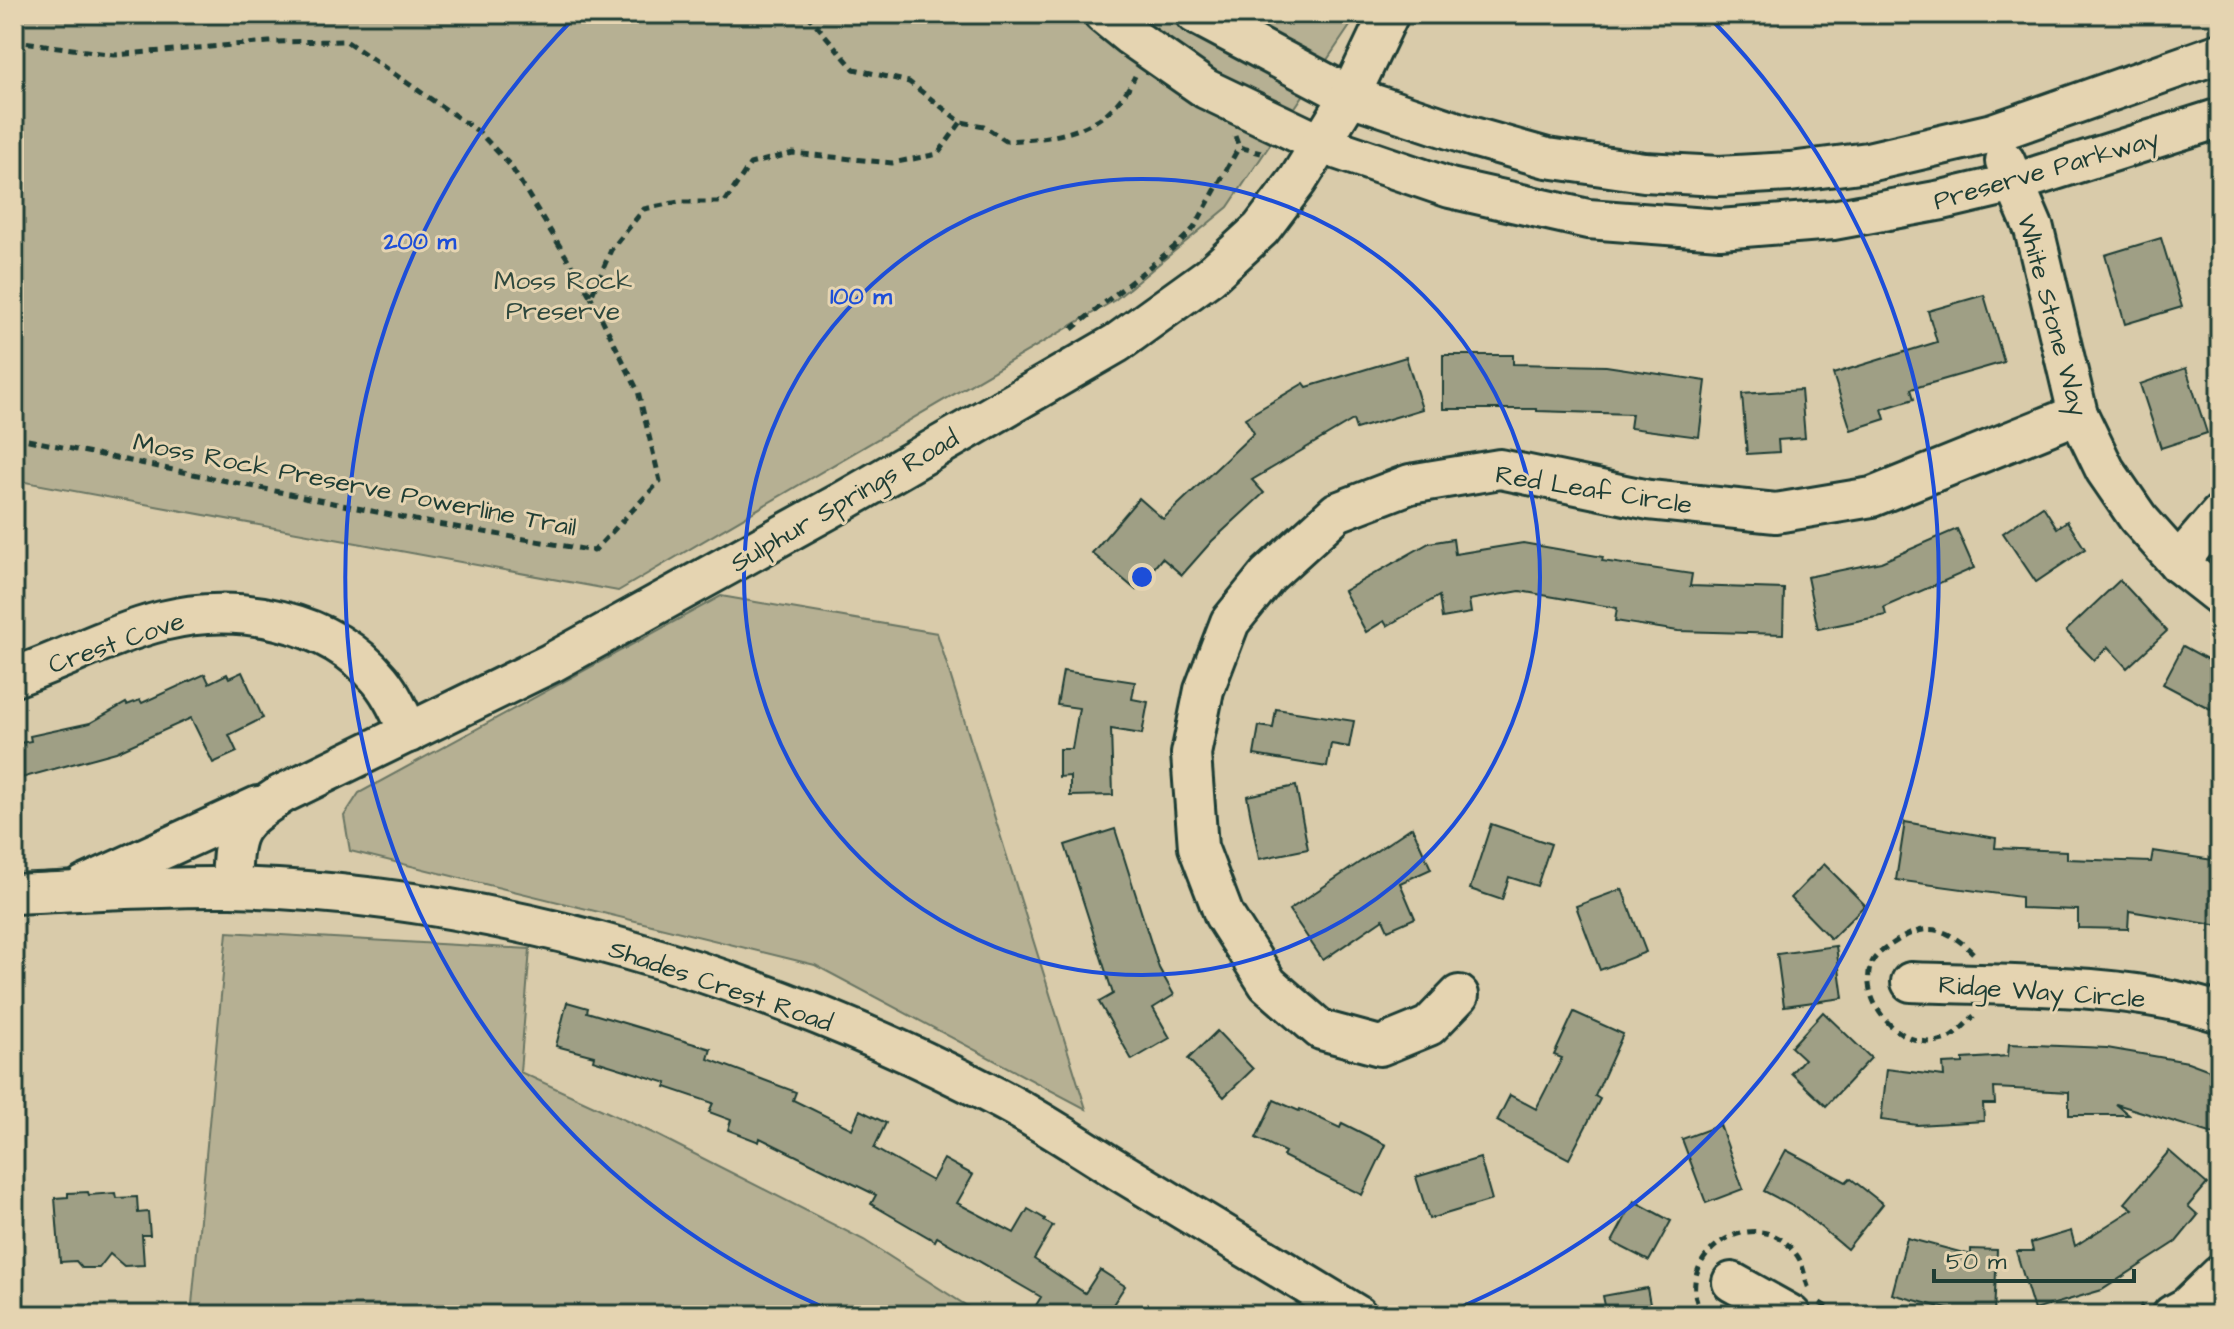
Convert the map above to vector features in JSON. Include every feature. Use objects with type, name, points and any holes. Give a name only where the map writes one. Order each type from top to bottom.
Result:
[{"type":"street","name":"Preserve Parkway","points":[[1103,14],[1206,89],[1321,144],[1450,188],[1588,219],[1720,229],[1833,220],[2014,183],[2220,118]]},
{"type":"street","name":"Preserve Parkway","points":[[1195,14],[1350,96],[1473,137],[1547,158],[1644,172],[1719,176],[1790,172],[1868,162],[1993,133],[2220,53]]},
{"type":"street","name":"Sulphur Springs Road","points":[[231,887],[233,846],[246,817],[282,794],[551,663],[842,502],[1117,343],[1210,276],[1261,229],[1298,180],[1350,96],[1389,14]]},
{"type":"street","name":"White Stone Way","points":[[1993,133],[2034,229],[2078,414],[2105,470],[2138,518],[2178,563],[2220,596]]},
{"type":"street","name":"Red Leaf Circle","points":[[1459,995],[1429,1026],[1380,1046],[1321,1030],[1268,984],[1224,915],[1198,847],[1191,754],[1204,690],[1230,622],[1268,575],[1337,512],[1410,484],[1500,469],[1649,500],[1776,513],[1872,497],[2078,414]]},
{"type":"street","points":[[2178,563],[2220,514]]},
{"type":"street","name":"Crest Cove","points":[[14,677],[163,621],[197,615],[255,615],[307,629],[339,644],[363,662],[395,702],[409,733]]},
{"type":"street","points":[[70,892],[282,794]]},
{"type":"street","name":"Shades Crest Road","points":[[14,894],[231,887],[342,895],[505,919],[584,938],[692,970],[900,1050],[1000,1099],[1357,1315]]},
{"type":"street","name":"Ridge Way Circle","points":[[1911,982],[2095,990],[2166,1000],[2220,1013]]},
{"type":"street","points":[[2172,1315],[2187,1307],[2220,1275]]},
{"type":"street","points":[[1732,1282],[1791,1315]]},
{"type":"path","points":[[807,14],[854,69],[909,82],[961,122],[984,126],[1006,141],[1071,134],[1099,121],[1130,87],[1150,50]]},
{"type":"path","points":[[14,37],[24,42],[114,55],[269,42],[346,41],[479,132],[510,165],[591,297]]},
{"type":"path","points":[[591,297],[611,250],[644,209],[678,202],[725,202],[750,164],[793,153],[892,163],[938,154],[961,122]]},
{"type":"path","points":[[1062,336],[1087,319],[1194,228],[1239,147]]},
{"type":"path","name":"Moss Rock Preserve Powerline Trail","points":[[14,437],[415,520],[594,551],[660,481],[638,391],[591,297]]},
{"type":"green space","name":"Moss Rock Preserve","points":[[14,14],[1358,14],[1228,207],[1115,300],[618,591],[14,480]]},
{"type":"green space","points":[[721,596],[937,633],[1086,1109],[815,965],[350,851],[344,816],[359,793]]},
{"type":"green space","points":[[227,932],[530,949],[520,1072],[655,1134],[864,1240],[981,1315],[191,1315]]},
{"type":"building","points":[[2161,238],[2182,307],[2125,324],[2105,255]]},
{"type":"building","points":[[1984,295],[2004,362],[1911,389],[1914,399],[1882,409],[1885,419],[1851,430],[1833,374],[1937,342],[1928,311]]},
{"type":"building","points":[[1443,355],[1513,355],[1513,364],[1606,366],[1706,381],[1699,437],[1630,428],[1632,414],[1537,409],[1443,409]]},
{"type":"building","points":[[1406,357],[1422,409],[1356,429],[1353,420],[1252,480],[1264,493],[1212,541],[1182,575],[1162,558],[1136,590],[1092,553],[1139,498],[1163,519],[1254,433],[1245,418],[1304,383],[1307,387]]},
{"type":"building","points":[[2186,368],[2207,433],[2161,448],[2140,384]]},
{"type":"building","points":[[1801,390],[1805,438],[1778,440],[1779,452],[1747,454],[1742,394]]},
{"type":"building","points":[[2043,506],[2057,528],[2067,521],[2085,549],[2036,582],[2003,533]]},
{"type":"building","points":[[1957,529],[1974,568],[1884,607],[1886,615],[1818,629],[1807,577],[1881,562]]},
{"type":"building","points":[[1453,539],[1455,554],[1523,543],[1603,557],[1602,561],[1692,574],[1690,586],[1784,589],[1783,634],[1678,631],[1615,621],[1617,608],[1520,591],[1469,600],[1471,613],[1442,618],[1439,596],[1387,626],[1384,621],[1366,632],[1344,591],[1429,543]]},
{"type":"building","points":[[2120,580],[2167,631],[2127,668],[2108,647],[2094,660],[2066,631]]},
{"type":"building","points":[[2183,646],[2220,666],[2220,714],[2163,684]]},
{"type":"building","points":[[1063,671],[1135,682],[1132,699],[1148,702],[1142,734],[1111,729],[1113,795],[1070,796],[1070,776],[1059,777],[1059,749],[1072,749],[1079,708],[1057,705]]},
{"type":"building","points":[[242,672],[263,718],[229,735],[237,752],[213,763],[191,718],[116,752],[14,780],[14,744],[31,741],[30,736],[90,723],[126,703],[140,700],[142,703],[205,674],[209,683],[227,674],[229,678]]},
{"type":"building","points":[[1276,709],[1354,721],[1349,747],[1331,744],[1327,767],[1254,755],[1259,726],[1273,728]]},
{"type":"building","points":[[1296,786],[1308,849],[1259,859],[1247,796]]},
{"type":"building","points":[[1905,822],[1996,838],[1995,848],[2067,851],[2067,859],[2151,862],[2153,851],[2220,861],[2220,926],[2129,911],[2128,929],[2078,928],[2078,910],[2021,908],[2021,897],[1896,880]]},
{"type":"building","points":[[1491,824],[1551,844],[1537,886],[1509,877],[1502,900],[1470,889]]},
{"type":"building","points":[[1412,827],[1431,869],[1400,883],[1415,918],[1388,930],[1383,919],[1323,960],[1289,910]]},
{"type":"building","points":[[1115,829],[1159,968],[1174,995],[1153,1008],[1170,1038],[1132,1060],[1099,1002],[1113,994],[1065,845]]},
{"type":"building","points":[[1824,864],[1865,905],[1831,939],[1791,898]]},
{"type":"building","points":[[1622,889],[1646,952],[1600,970],[1576,906]]},
{"type":"building","points":[[1836,946],[1843,998],[1784,1006],[1777,954]]},
{"type":"building","points":[[567,1002],[588,1008],[587,1012],[711,1049],[708,1059],[796,1092],[793,1100],[852,1129],[860,1110],[886,1123],[874,1148],[932,1181],[944,1159],[973,1175],[957,1203],[1014,1233],[1028,1209],[1045,1219],[1053,1226],[1034,1259],[1085,1293],[1100,1270],[1125,1286],[1110,1309],[1119,1315],[1030,1315],[1041,1297],[937,1237],[935,1241],[871,1204],[876,1195],[760,1138],[759,1142],[728,1130],[731,1120],[709,1112],[713,1103],[665,1087],[667,1083],[593,1060],[594,1056],[556,1046]]},
{"type":"building","points":[[1574,1012],[1623,1034],[1595,1096],[1600,1099],[1569,1159],[1497,1121],[1510,1095],[1536,1109],[1562,1058],[1554,1055]]},
{"type":"building","points":[[1823,1012],[1871,1058],[1826,1106],[1791,1073],[1804,1059],[1791,1047]]},
{"type":"building","points":[[1217,1031],[1253,1069],[1224,1097],[1188,1059]]},
{"type":"building","points":[[2009,1044],[2107,1048],[2188,1062],[2220,1074],[2220,1136],[2116,1104],[2129,1115],[2069,1115],[2069,1092],[1994,1088],[1995,1104],[1983,1104],[1984,1121],[1917,1125],[1881,1120],[1887,1069],[1944,1076],[1943,1064],[1963,1063],[1963,1059],[2008,1056]]},
{"type":"building","points":[[1274,1100],[1340,1128],[1342,1123],[1386,1145],[1362,1195],[1283,1156],[1285,1152],[1256,1138]]},
{"type":"building","points":[[1720,1125],[1743,1189],[1706,1203],[1682,1139]]},
{"type":"building","points":[[1786,1150],[1846,1182],[1850,1178],[1883,1204],[1847,1249],[1800,1210],[1764,1191]]},
{"type":"building","points":[[2169,1151],[2207,1184],[2188,1206],[2198,1215],[2176,1242],[2102,1290],[2034,1310],[2016,1251],[2033,1251],[2031,1243],[2071,1231],[2075,1246],[2133,1209],[2125,1203]]},
{"type":"building","points":[[1480,1158],[1492,1200],[1429,1219],[1416,1177]]},
{"type":"building","points":[[88,1192],[89,1195],[115,1193],[116,1198],[137,1197],[138,1213],[148,1212],[150,1235],[142,1235],[144,1265],[124,1266],[110,1254],[99,1268],[82,1268],[76,1261],[60,1262],[55,1198],[68,1197],[68,1193]]},
{"type":"building","points":[[1634,1201],[1671,1221],[1649,1261],[1612,1242]]},
{"type":"building","points":[[1907,1238],[1971,1255],[1971,1249],[1997,1250],[1994,1315],[1970,1315],[1970,1311],[1951,1310],[1892,1294]]},
{"type":"building","points":[[1647,1288],[1652,1315],[1607,1315],[1603,1296]]}]
